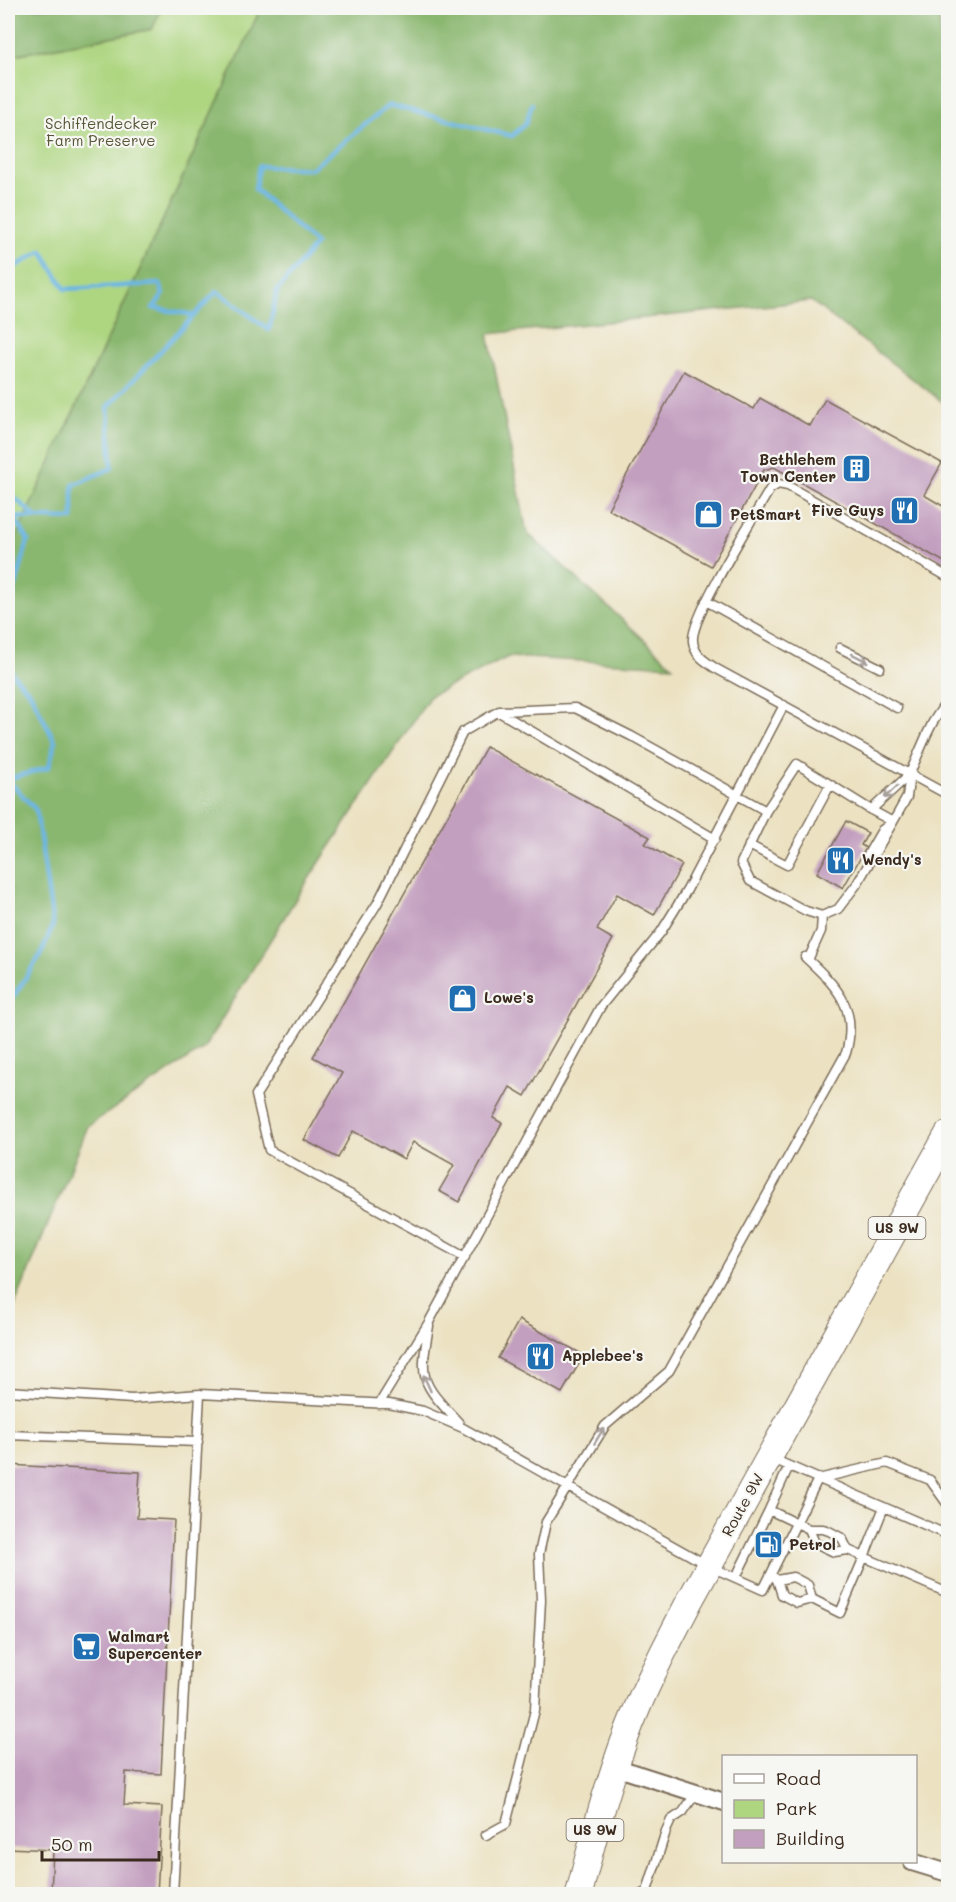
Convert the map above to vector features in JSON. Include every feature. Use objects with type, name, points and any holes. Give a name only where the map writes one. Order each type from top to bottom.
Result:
[{"type":"main road","name":"Route 9W","points":[[582,1893],[594,1833],[615,1767],[654,1671],[710,1566],[779,1462],[948,1134]]},
{"type":"street","points":[[615,1767],[722,1802]]},
{"type":"street","points":[[915,1863],[948,1873]]},
{"type":"lane","points":[[948,577],[788,486],[778,484],[770,489],[706,601],[695,624],[692,638],[701,658],[716,668],[948,795]]},
{"type":"lane","points":[[706,601],[897,708]]},
{"type":"lane","points":[[840,648],[880,668]]},
{"type":"lane","points":[[893,822],[797,764],[766,811],[741,863],[750,881],[806,910],[822,916],[838,909],[857,884],[893,822],[907,797],[910,773],[933,722],[948,699]]},
{"type":"lane","points":[[379,1404],[429,1322],[601,1006],[661,932],[687,891],[784,705]]},
{"type":"lane","points":[[465,1257],[269,1150],[256,1095],[377,904],[463,732],[499,711],[575,708],[766,811]]},
{"type":"lane","points":[[499,711],[715,839]]},
{"type":"lane","points":[[871,810],[910,773]]},
{"type":"lane","points":[[749,845],[787,866],[830,785]]},
{"type":"lane","points":[[486,1835],[506,1824],[535,1710],[541,1600],[540,1544],[546,1522],[605,1426],[669,1371],[846,1053],[850,1038],[849,1019],[844,1002],[836,986],[807,959],[821,931],[822,916]]},
{"type":"lane","points":[[429,1322],[423,1364],[424,1379],[433,1395],[463,1428]]},
{"type":"lane","points":[[8,1391],[132,1399],[200,1394],[400,1405],[423,1411],[463,1428],[710,1566],[763,1590],[774,1578],[796,1524],[818,1479]]},
{"type":"lane","points":[[173,1894],[200,1394]]},
{"type":"lane","points":[[8,1435],[198,1442]]},
{"type":"lane","points":[[736,1577],[769,1510],[779,1462],[948,1535]]},
{"type":"lane","points":[[818,1479],[887,1463],[930,1480],[948,1505]]},
{"type":"lane","points":[[774,1578],[782,1595],[797,1603],[812,1599],[840,1613],[885,1507]]},
{"type":"lane","points":[[769,1510],[808,1529],[823,1528],[842,1538],[848,1550]]},
{"type":"lane","points":[[808,1529],[815,1543],[834,1552],[848,1550],[948,1593]]},
{"type":"lane","points":[[774,1578],[793,1577],[808,1585],[812,1599]]},
{"type":"lane","points":[[642,1894],[647,1891],[671,1820],[683,1812],[696,1793]]},
{"type":"green space","points":[[8,8],[162,8],[152,29],[8,56]]},
{"type":"green space","name":"Schiffendecker Farm Preserve","points":[[162,8],[261,8],[8,554],[8,56],[152,29]]},
{"type":"green space","points":[[261,8],[940,8],[948,130],[948,406],[811,301],[488,334],[527,533],[673,666],[508,657],[430,696],[300,892],[204,1048],[88,1126],[8,1322],[8,554]]},
{"type":"building","name":"Bethlehem Town Center","points":[[684,371],[754,409],[760,398],[810,426],[825,399],[942,463],[924,495],[948,509],[948,564],[774,467],[764,470],[711,566],[608,509]]},
{"type":"building","name":"Lowe's","points":[[486,747],[650,837],[645,844],[682,865],[654,915],[617,894],[597,930],[613,939],[525,1096],[510,1087],[493,1118],[502,1123],[459,1202],[439,1191],[454,1165],[413,1142],[404,1159],[353,1131],[338,1158],[304,1140],[342,1073],[313,1057]]},
{"type":"building","name":"Wendy's","points":[[846,821],[868,833],[861,845],[866,848],[843,888],[817,873]]},
{"type":"building","name":"Applebee's","points":[[519,1320],[584,1355],[562,1393],[498,1358]]},
{"type":"building","name":"Walmart Supercenter","points":[[8,1465],[140,1472],[137,1518],[174,1520],[161,1774],[126,1772],[124,1805],[162,1807],[157,1894],[51,1894],[53,1850],[8,1848]]},
{"type":"building","name":"Petrol","points":[[766,1532],[781,1540],[770,1559],[756,1550]]},
{"type":"waterway","points":[[8,615],[28,540],[14,517],[73,519],[73,485],[112,468],[108,407],[217,291],[269,330],[277,291],[316,244],[255,189],[259,166],[311,169],[389,105],[512,136],[526,123],[532,104]]},
{"type":"waterway","points":[[8,263],[16,266],[42,251],[65,289],[160,284],[163,295],[153,308],[195,315]]},
{"type":"waterway","points":[[8,492],[37,518]]},
{"type":"waterway","points":[[8,653],[11,672],[31,694],[55,742],[49,767],[8,779]]},
{"type":"waterway","points":[[8,780],[36,810],[53,925],[41,954],[8,1005]]},
{"type":"place","name":"Bethlehem Town Center","points":[[857,469]]},
{"type":"place","name":"Five Guys","points":[[905,511]]},
{"type":"place","name":"PetSmart","points":[[709,515]]},
{"type":"place","name":"Wendy's","points":[[841,860]]},
{"type":"place","name":"Lowe's","points":[[463,998]]},
{"type":"place","name":"Applebee's","points":[[541,1356]]},
{"type":"place","name":"Petrol","points":[[768,1545]]},
{"type":"place","name":"Walmart Supercenter","points":[[87,1646]]}]
